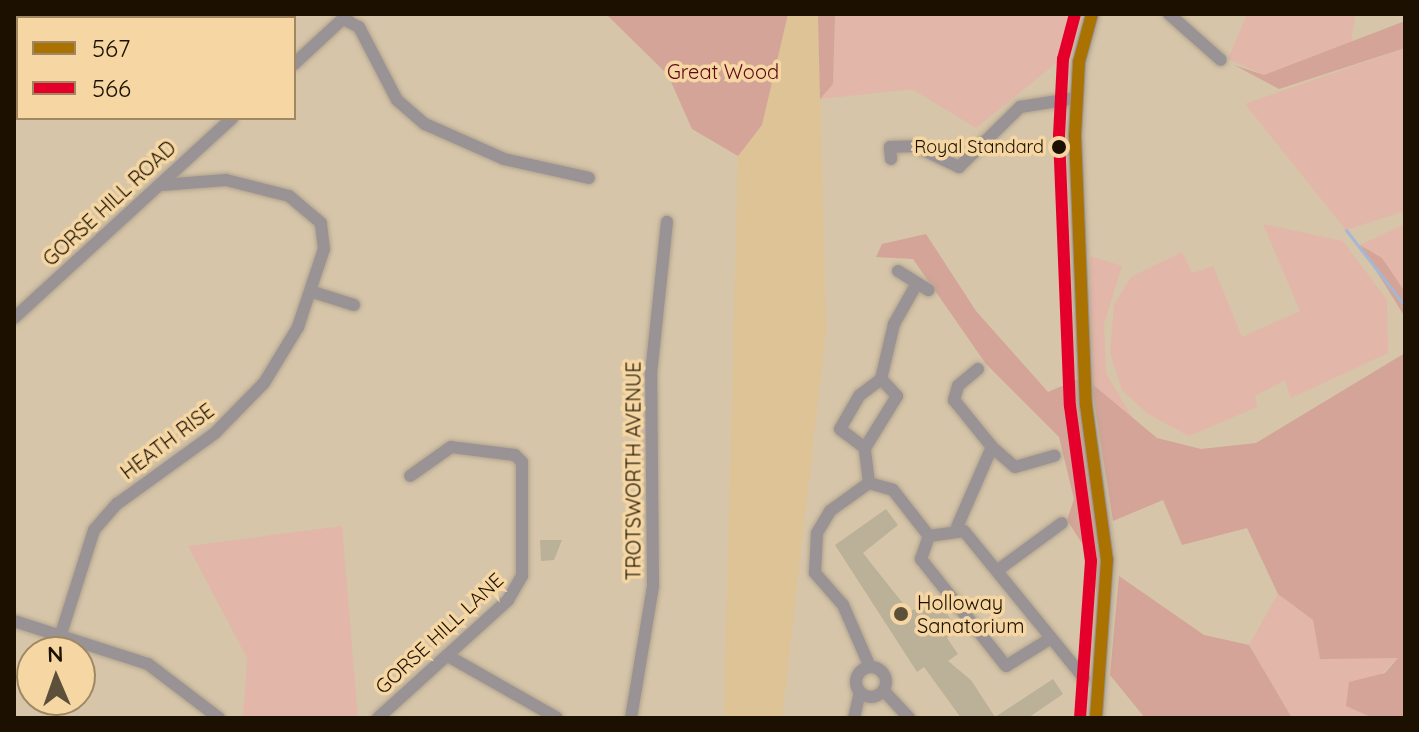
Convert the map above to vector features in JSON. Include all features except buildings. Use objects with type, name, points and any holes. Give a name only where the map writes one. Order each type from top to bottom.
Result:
[{"type":"street","points":[[1092,14],[1077,98],[1083,364],[1108,581],[1096,718]]},
{"type":"street","points":[[1169,14],[1221,60]]},
{"type":"street","points":[[296,62],[346,17],[359,27],[397,100],[425,124],[504,159],[589,178]]},
{"type":"street","points":[[891,159],[890,147],[915,146],[959,167],[1020,107],[1077,98]]},
{"type":"street","name":"GORSE HILL ROAD","points":[[14,318],[230,120]]},
{"type":"street","name":"HEATH RISE","points":[[61,634],[94,530],[256,393],[285,355],[313,292],[325,231],[306,205],[226,180],[161,185]]},
{"type":"street","name":"TROTSWORTH AVENUE","points":[[631,718],[653,586],[651,374],[667,222]]},
{"type":"street","points":[[865,448],[840,429],[860,395],[881,379],[894,324],[922,288],[898,271]]},
{"type":"street","points":[[313,292],[354,305]]},
{"type":"street","points":[[978,369],[958,386],[954,400],[992,447],[1015,467],[1054,456]]},
{"type":"street","points":[[869,483],[865,448],[897,396],[881,379]]},
{"type":"street","name":"GORSE HILL LANE","points":[[378,718],[448,656],[520,583],[522,462],[504,450],[451,447],[410,476]]},
{"type":"street","points":[[929,536],[957,527],[992,447]]},
{"type":"street","points":[[869,483],[893,490],[929,536]]},
{"type":"street","points":[[869,483],[830,511],[812,554],[818,578],[843,605],[870,667],[883,672],[884,691],[909,718]]},
{"type":"street","points":[[998,570],[1062,523]]},
{"type":"street","points":[[957,527],[998,570],[1048,640],[1084,678]]},
{"type":"street","points":[[929,536],[921,559],[1006,666],[1048,640]]},
{"type":"street","points":[[14,621],[148,664],[219,718]]},
{"type":"street","points":[[448,656],[557,718]]},
{"type":"street","points":[[854,718],[860,692],[858,675],[870,667]]},
{"type":"street","points":[[860,692],[884,691]]},
{"type":"shaded area","points":[[788,14],[818,14],[826,331],[782,718],[724,718],[738,156],[762,125]]},
{"type":"shaded area","points":[[835,14],[1082,14],[1072,50],[976,128],[912,89],[820,99],[833,84]]},
{"type":"shaded area","points":[[1247,14],[1355,14],[1351,43],[1264,75],[1228,59]]},
{"type":"shaded area","points":[[1405,48],[1405,211],[1346,230],[1245,104]]},
{"type":"shaded area","points":[[1263,224],[1343,241],[1387,300],[1388,353],[1291,398],[1285,380],[1255,396],[1257,407],[1189,436],[1148,414],[1122,390],[1110,353],[1114,305],[1131,277],[1182,252],[1192,273],[1213,266],[1242,337],[1300,311]]},
{"type":"shaded area","points":[[1405,224],[1405,293],[1382,258],[1360,245]]},
{"type":"shaded area","points":[[1090,256],[1122,266],[1104,324],[1106,373],[1136,424],[1091,383]]},
{"type":"shaded area","points":[[342,526],[358,718],[243,718],[247,658],[188,546]]},
{"type":"shaded area","points":[[1278,594],[1313,620],[1399,657],[1347,706],[1373,718],[1292,718],[1249,645]]},
{"type":"green space","name":"Great Wood","points":[[606,14],[788,14],[762,125],[738,156],[692,129],[668,75]]},
{"type":"green space","points":[[818,14],[835,14],[833,84],[820,99]]},
{"type":"green space","points":[[1405,21],[1405,48],[1279,89],[1234,65],[1264,75]]},
{"type":"green space","points":[[926,234],[976,311],[1048,392],[1078,379],[1102,555],[1102,616],[1087,551],[1067,520],[1074,499],[1059,437],[986,364],[913,259],[876,257],[882,244]]},
{"type":"green space","points":[[1360,245],[1382,258],[1405,292],[1405,317]]},
{"type":"green space","points":[[1405,353],[1405,718],[1373,718],[1346,706],[1349,682],[1385,673],[1398,658],[1320,659],[1313,620],[1278,594],[1247,528],[1182,545],[1163,500],[1113,521],[1091,383],[1157,438],[1201,449],[1256,443]]},
{"type":"green space","points":[[1119,576],[1204,635],[1249,645],[1292,718],[1145,718],[1110,675]]},
{"type":"waterway","points":[[1346,230],[1405,306]]},
{"type":"transit line","name":"566","points":[[1075,14],[1063,59],[1059,136],[1070,406],[1091,561],[1080,717]]},
{"type":"transit line","name":"567","points":[[1092,14],[1079,62],[1075,135],[1086,405],[1107,560],[1096,718]]},
{"type":"place","name":"Royal Standard","points":[[1059,147]]},
{"type":"place","name":"Holloway Sanatorium","points":[[901,614]]}]
